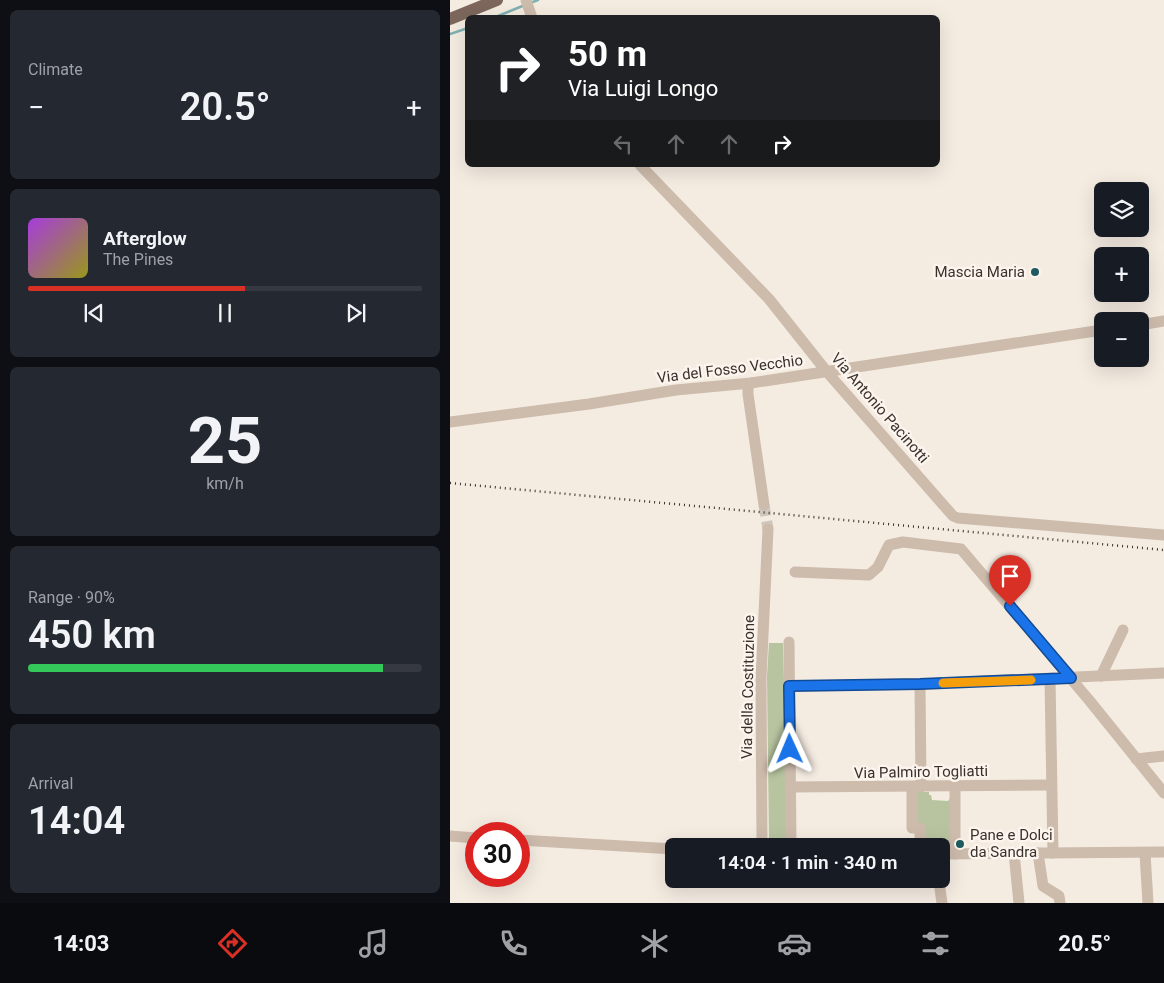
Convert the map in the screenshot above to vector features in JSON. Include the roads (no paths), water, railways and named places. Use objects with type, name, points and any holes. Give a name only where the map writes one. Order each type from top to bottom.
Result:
[{"type":"main road","points":[[450,19],[497,0]]},
{"type":"street","name":"Via Antonio Pacinotti","points":[[642,167],[769,299],[827,372],[953,516],[958,518],[1164,535]]},
{"type":"street","points":[[1149,324],[1164,321]]},
{"type":"street","name":"Via del Fosso Vecchio","points":[[450,422],[589,404],[676,390],[751,383],[1094,331]]},
{"type":"street","points":[[751,383],[748,386],[748,394],[764,505]]},
{"type":"street","name":"Via della Costituzione","points":[[762,838],[761,678],[768,529]]},
{"type":"street","points":[[795,572],[869,575],[878,567],[890,545],[903,542],[961,549],[1071,678],[1164,793]]},
{"type":"street","points":[[1089,700],[1088,688],[1123,630]]},
{"type":"street","points":[[789,642],[791,838]]},
{"type":"street","points":[[789,686],[920,684],[1164,673]]},
{"type":"street","points":[[1050,679],[1053,853]]},
{"type":"street","points":[[920,684],[916,787],[912,828],[920,828],[920,838]]},
{"type":"street","points":[[1136,759],[1164,756]]},
{"type":"street","name":"Via Palmiro Togliatti","points":[[790,787],[1051,785]]},
{"type":"street","points":[[955,786],[955,854]]},
{"type":"street","points":[[450,836],[465,837]]},
{"type":"street","points":[[530,841],[665,848]]},
{"type":"street","points":[[1145,852],[1148,903]]},
{"type":"street","points":[[950,854],[1164,852]]},
{"type":"street","points":[[1014,853],[1019,903]]},
{"type":"street","points":[[1038,853],[1043,886],[1059,896],[1060,903]]},
{"type":"street","points":[[940,888],[942,903]]},
{"type":"waterway","points":[[530,3],[538,0]]},
{"type":"waterway","points":[[500,15],[525,5]]},
{"type":"waterway","points":[[450,34],[465,29]]},
{"type":"tunnel","points":[[764,505],[768,529]]},
{"type":"railway","points":[[450,483],[1164,550]]},
{"type":"place","name":"Mascia Maria","points":[[1035,272]]},
{"type":"place","name":"Pane e Dolci da Sandra","points":[[960,844]]}]
